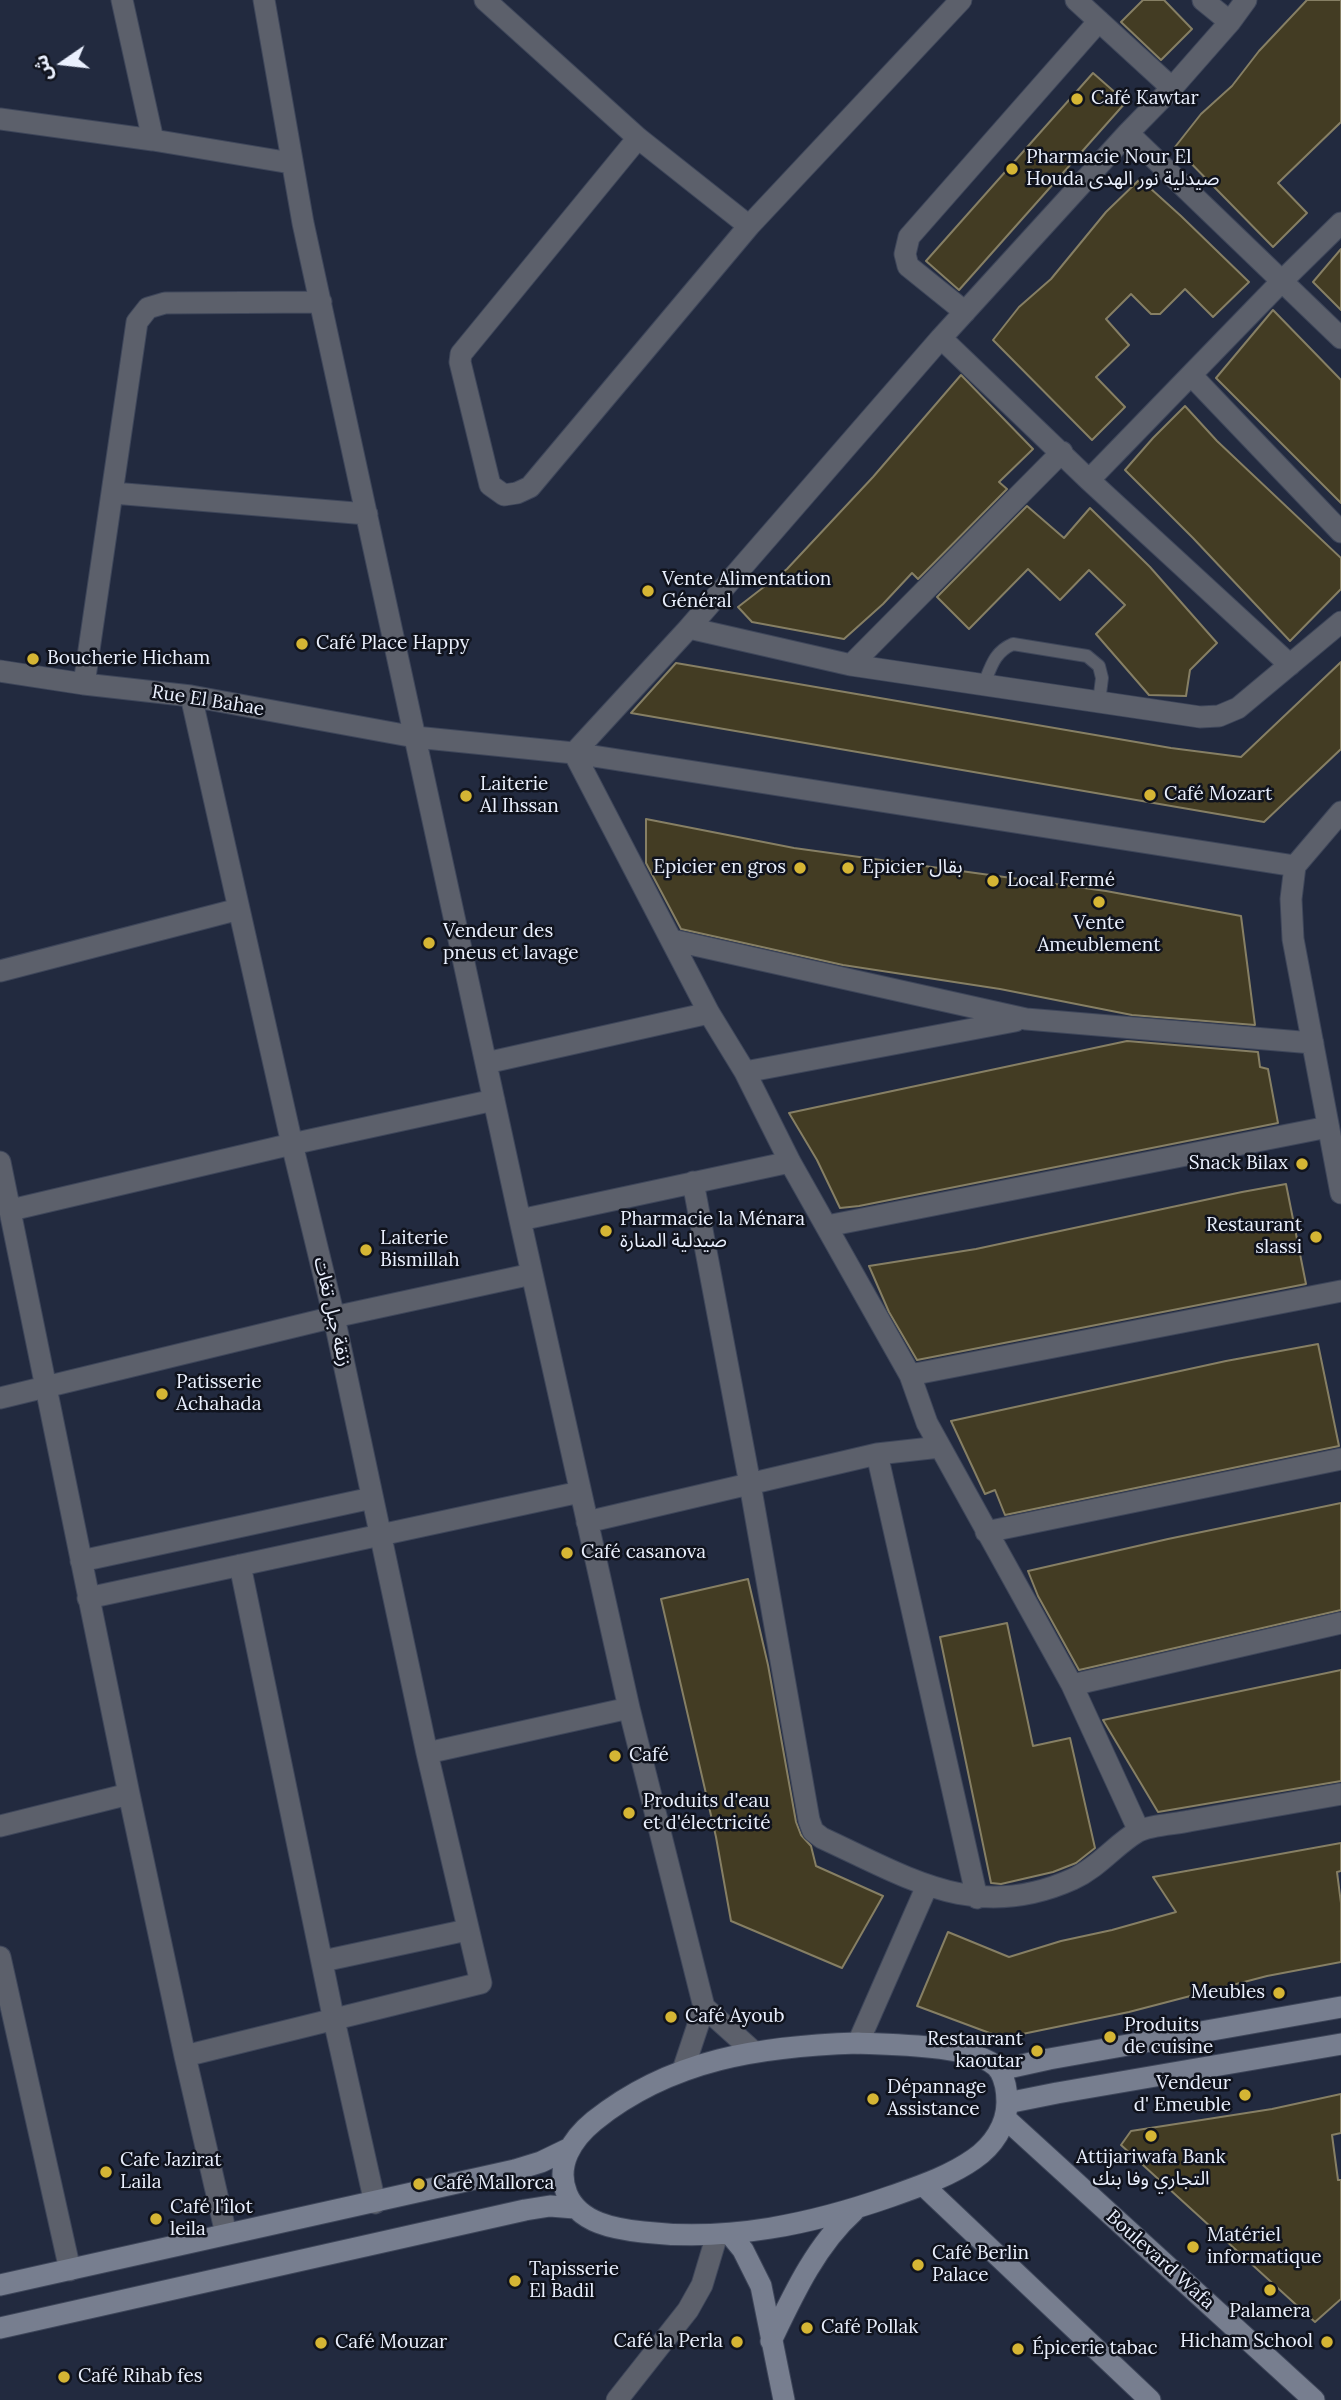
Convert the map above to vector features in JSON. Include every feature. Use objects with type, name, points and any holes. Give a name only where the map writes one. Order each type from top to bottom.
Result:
[{"type":"street","points":[[122,0],[153,140]]},
{"type":"street","points":[[264,0],[291,163],[485,1063],[629,1709],[704,2007],[683,2070]]},
{"type":"street","points":[[485,0],[638,138],[748,226]]},
{"type":"street","points":[[638,138],[460,354],[490,485],[503,495],[530,487],[748,226],[961,0]]},
{"type":"street","points":[[1076,0],[1172,88]]},
{"type":"street","points":[[1203,0],[1230,22]]},
{"type":"street","points":[[1139,1831],[1072,1685],[927,1423],[910,1375],[790,1161],[745,1072],[709,1013],[574,753],[688,628],[941,338],[1172,88],[1246,0]]},
{"type":"street","points":[[965,312],[908,265],[905,254],[909,237],[1099,21]]},
{"type":"street","points":[[0,119],[153,140],[291,163]]},
{"type":"street","points":[[1128,133],[1341,338]]},
{"type":"street","points":[[1090,480],[1341,223]]},
{"type":"street","points":[[84,684],[137,322],[148,308],[165,303],[321,302]]},
{"type":"street","points":[[941,338],[1290,664]]},
{"type":"street","points":[[1192,376],[1341,532]]},
{"type":"street","points":[[851,665],[1062,452]]},
{"type":"street","points":[[113,493],[367,514]]},
{"type":"street","points":[[688,628],[851,665],[1200,717],[1219,716],[1238,708],[1341,622]]},
{"type":"street","name":"Rue El Bahae","points":[[0,671],[191,696],[415,737],[574,753],[1295,866]]},
{"type":"street","name":"زنقة جبل تغات","points":[[191,696],[292,1144],[334,1317],[427,1753],[481,1983],[334,2018]]},
{"type":"street","points":[[1341,812],[1295,866],[1291,899],[1293,939],[1341,1193]]},
{"type":"street","points":[[0,971],[239,909]]},
{"type":"street","points":[[671,940],[1026,1019],[1313,1043]]},
{"type":"street","points":[[485,1063],[709,1013]]},
{"type":"street","points":[[745,1072],[1026,1019]]},
{"type":"street","points":[[11,1210],[494,1100]]},
{"type":"street","points":[[827,1226],[1328,1127]]},
{"type":"street","points":[[520,1220],[790,1161]]},
{"type":"street","points":[[0,1162],[184,2056],[226,2234]]},
{"type":"street","points":[[693,1182],[813,1831],[822,1838],[926,1886],[977,1898],[1047,1889],[1075,1878],[1101,1862],[1139,1831],[1341,1794]]},
{"type":"street","points":[[0,1398],[334,1317],[532,1273]]},
{"type":"street","points":[[910,1375],[1341,1292]]},
{"type":"street","points":[[587,1522],[877,1454],[940,1447]]},
{"type":"street","points":[[877,1454],[977,1898]]},
{"type":"street","points":[[986,1532],[1341,1459]]},
{"type":"street","points":[[88,1598],[580,1492]]},
{"type":"street","points":[[81,1561],[372,1497]]},
{"type":"street","points":[[240,1565],[375,2203]]},
{"type":"street","points":[[1072,1685],[1341,1623]]},
{"type":"street","points":[[427,1753],[629,1709]]},
{"type":"street","points":[[0,1826],[129,1794]]},
{"type":"street","points":[[858,2043],[926,1886]]},
{"type":"street","points":[[323,1961],[467,1930]]},
{"type":"street","points":[[0,1957],[4,1992],[70,2270]]},
{"type":"street","points":[[704,2007],[754,2052]]},
{"type":"street","points":[[999,2070],[1341,2007]]},
{"type":"street","points":[[184,2056],[334,2018]]},
{"type":"street","points":[[858,2043],[943,2049],[985,2060],[999,2070],[1007,2090],[1007,2111],[990,2145],[960,2168],[923,2185],[857,2208],[797,2223],[724,2235],[674,2236],[630,2231],[602,2224],[587,2218],[575,2208],[567,2194],[562,2164],[570,2148],[583,2130],[633,2093],[683,2070],[717,2059],[820,2044],[858,2043]]},
{"type":"street","points":[[1007,2111],[1057,2092],[1341,2044]]},
{"type":"street","name":"Boulevard Wafa","points":[[1007,2111],[1314,2400]]},
{"type":"street","points":[[0,2285],[515,2170],[541,2162],[570,2148]]},
{"type":"street","points":[[923,2185],[1146,2399]]},
{"type":"street","points":[[0,2328],[525,2210],[550,2206],[575,2208]]},
{"type":"street","points":[[771,2341],[810,2267],[839,2225],[857,2208]]},
{"type":"street","points":[[724,2235],[743,2249],[761,2286],[784,2400]]},
{"type":"street","points":[[617,2400],[688,2310],[702,2286],[724,2235]]},
{"type":"lane","points":[[984,684],[996,656],[1003,648],[1013,644],[1087,656],[1099,666],[1102,678],[1099,702]]},
{"type":"building","points":[[1143,0],[1164,0],[1192,29],[1161,60],[1121,22]]},
{"type":"building","points":[[1307,0],[1341,0],[1341,122],[1278,183],[1307,213],[1273,247],[1175,147],[1201,114],[1232,86],[1259,51]]},
{"type":"building","points":[[1093,73],[1126,102],[959,290],[926,261]]},
{"type":"building","points":[[1140,179],[1249,282],[1213,317],[1185,289],[1160,314],[1151,314],[1131,294],[1106,319],[1129,345],[1096,377],[1125,407],[1092,440],[993,340],[1019,307],[1051,279],[1106,212]]},
{"type":"building","points":[[1341,249],[1341,310],[1313,282]]},
{"type":"building","points":[[1273,310],[1341,380],[1341,503],[1216,378]]},
{"type":"building","points":[[961,375],[1033,449],[999,482],[1007,489],[918,579],[912,573],[844,639],[752,622],[738,607],[787,569],[873,477]]},
{"type":"building","points":[[1185,406],[1217,441],[1341,558],[1341,589],[1290,641],[1125,470]]},
{"type":"building","points":[[1027,506],[1064,538],[1090,508],[1150,567],[1217,643],[1190,670],[1186,696],[1149,695],[1096,634],[1125,605],[1089,570],[1060,600],[1028,569],[969,629],[937,597]]},
{"type":"building","points":[[1341,662],[1341,749],[1264,822],[631,713],[676,663],[1171,748],[1241,757]]},
{"type":"building","points":[[646,819],[794,848],[1106,891],[1241,916],[1255,1025],[1132,1015],[1000,989],[843,965],[681,929],[646,863]]},
{"type":"building","points":[[1127,1041],[1258,1052],[1260,1067],[1268,1069],[1278,1123],[840,1208],[817,1160],[789,1113]]},
{"type":"building","points":[[1286,1184],[1306,1284],[917,1360],[889,1312],[869,1266],[976,1249]]},
{"type":"building","points":[[1318,1344],[1339,1446],[1005,1515],[995,1490],[985,1494],[951,1421],[1226,1361]]},
{"type":"building","points":[[1341,1503],[1341,1610],[1079,1670],[1038,1596],[1028,1571],[1168,1539]]},
{"type":"building","points":[[748,1579],[768,1665],[796,1822],[801,1835],[811,1846],[816,1866],[883,1896],[842,1968],[731,1921],[716,1837],[661,1599]]},
{"type":"building","points":[[1007,1623],[1033,1746],[1070,1738],[1095,1848],[1076,1863],[1053,1872],[1001,1884],[991,1883],[940,1637]]},
{"type":"building","points":[[1341,1670],[1341,1781],[1158,1812],[1103,1720]]},
{"type":"building","points":[[1341,1843],[1341,1871],[1337,1872],[1341,1903],[1341,1962],[1267,1976],[1129,2012],[1003,2038],[917,2006],[948,1932],[1009,1957],[1176,1912],[1153,1877]]},
{"type":"building","points":[[1341,2094],[1341,2133],[1332,2135],[1338,2180],[1341,2180],[1341,2299],[1315,2322],[1121,2145],[1131,2131],[1272,2109]]},
{"type":"place","name":"Café Kawtar","points":[[1077,99]]},
{"type":"place","name":"Pharmacie Nour El Houda صيدلية نور الهدى","points":[[1012,169]]},
{"type":"place","name":"Vente Alimentation Général","points":[[648,591]]},
{"type":"place","name":"Café Place Happy","points":[[302,644]]},
{"type":"place","name":"Boucherie Hicham","points":[[33,659]]},
{"type":"place","name":"Café Mozart","points":[[1150,795]]},
{"type":"place","name":"Laiterie Al Ihssan","points":[[466,796]]},
{"type":"place","name":"Epicier en gros","points":[[800,868]]},
{"type":"place","name":"Epicier بقال","points":[[848,868]]},
{"type":"place","name":"Local Fermé","points":[[993,881]]},
{"type":"place","name":"Vente Ameublement","points":[[1099,902]]},
{"type":"place","name":"Vendeur des pneus et lavage","points":[[429,943]]},
{"type":"place","name":"Snack Bilax","points":[[1302,1164]]},
{"type":"place","name":"Pharmacie la Ménara صيدلية المنارة","points":[[606,1231]]},
{"type":"place","name":"Restaurant slassi","points":[[1316,1237]]},
{"type":"place","name":"Laiterie Bismillah","points":[[366,1250]]},
{"type":"place","name":"Patisserie Achahada","points":[[162,1394]]},
{"type":"place","name":"Café casanova","points":[[567,1553]]},
{"type":"place","name":"Café","points":[[615,1756]]},
{"type":"place","name":"Produits d'eau et d'électricité","points":[[629,1813]]},
{"type":"place","name":"Meubles","points":[[1279,1993]]},
{"type":"place","name":"Café Ayoub","points":[[671,2017]]},
{"type":"place","name":"Produits de cuisine","points":[[1110,2037]]},
{"type":"place","name":"Restaurant kaoutar","points":[[1037,2051]]},
{"type":"place","name":"Vendeur d' Emeuble","points":[[1245,2095]]},
{"type":"place","name":"Dépannage Assistance","points":[[873,2099]]},
{"type":"place","name":"Attijariwafa Bank التجاري وفا بنك","points":[[1151,2136]]},
{"type":"place","name":"Cafe Jazirat Laila","points":[[106,2172]]},
{"type":"place","name":"Café Mallorca","points":[[419,2184]]},
{"type":"place","name":"Café l'îlot leila","points":[[156,2219]]},
{"type":"place","name":"Matériel informatique","points":[[1193,2247]]},
{"type":"place","name":"Café Berlin Palace","points":[[918,2265]]},
{"type":"place","name":"Tapisserie El Badil","points":[[515,2281]]},
{"type":"place","name":"Palamera","points":[[1270,2290]]},
{"type":"place","name":"Café Pollak","points":[[807,2328]]},
{"type":"place","name":"Café la Perla","points":[[737,2342]]},
{"type":"place","name":"Hicham School","points":[[1327,2342]]},
{"type":"place","name":"Café Mouzar","points":[[321,2343]]},
{"type":"place","name":"Épicerie tabac","points":[[1018,2349]]},
{"type":"place","name":"Café Rihab fes","points":[[64,2377]]}]
